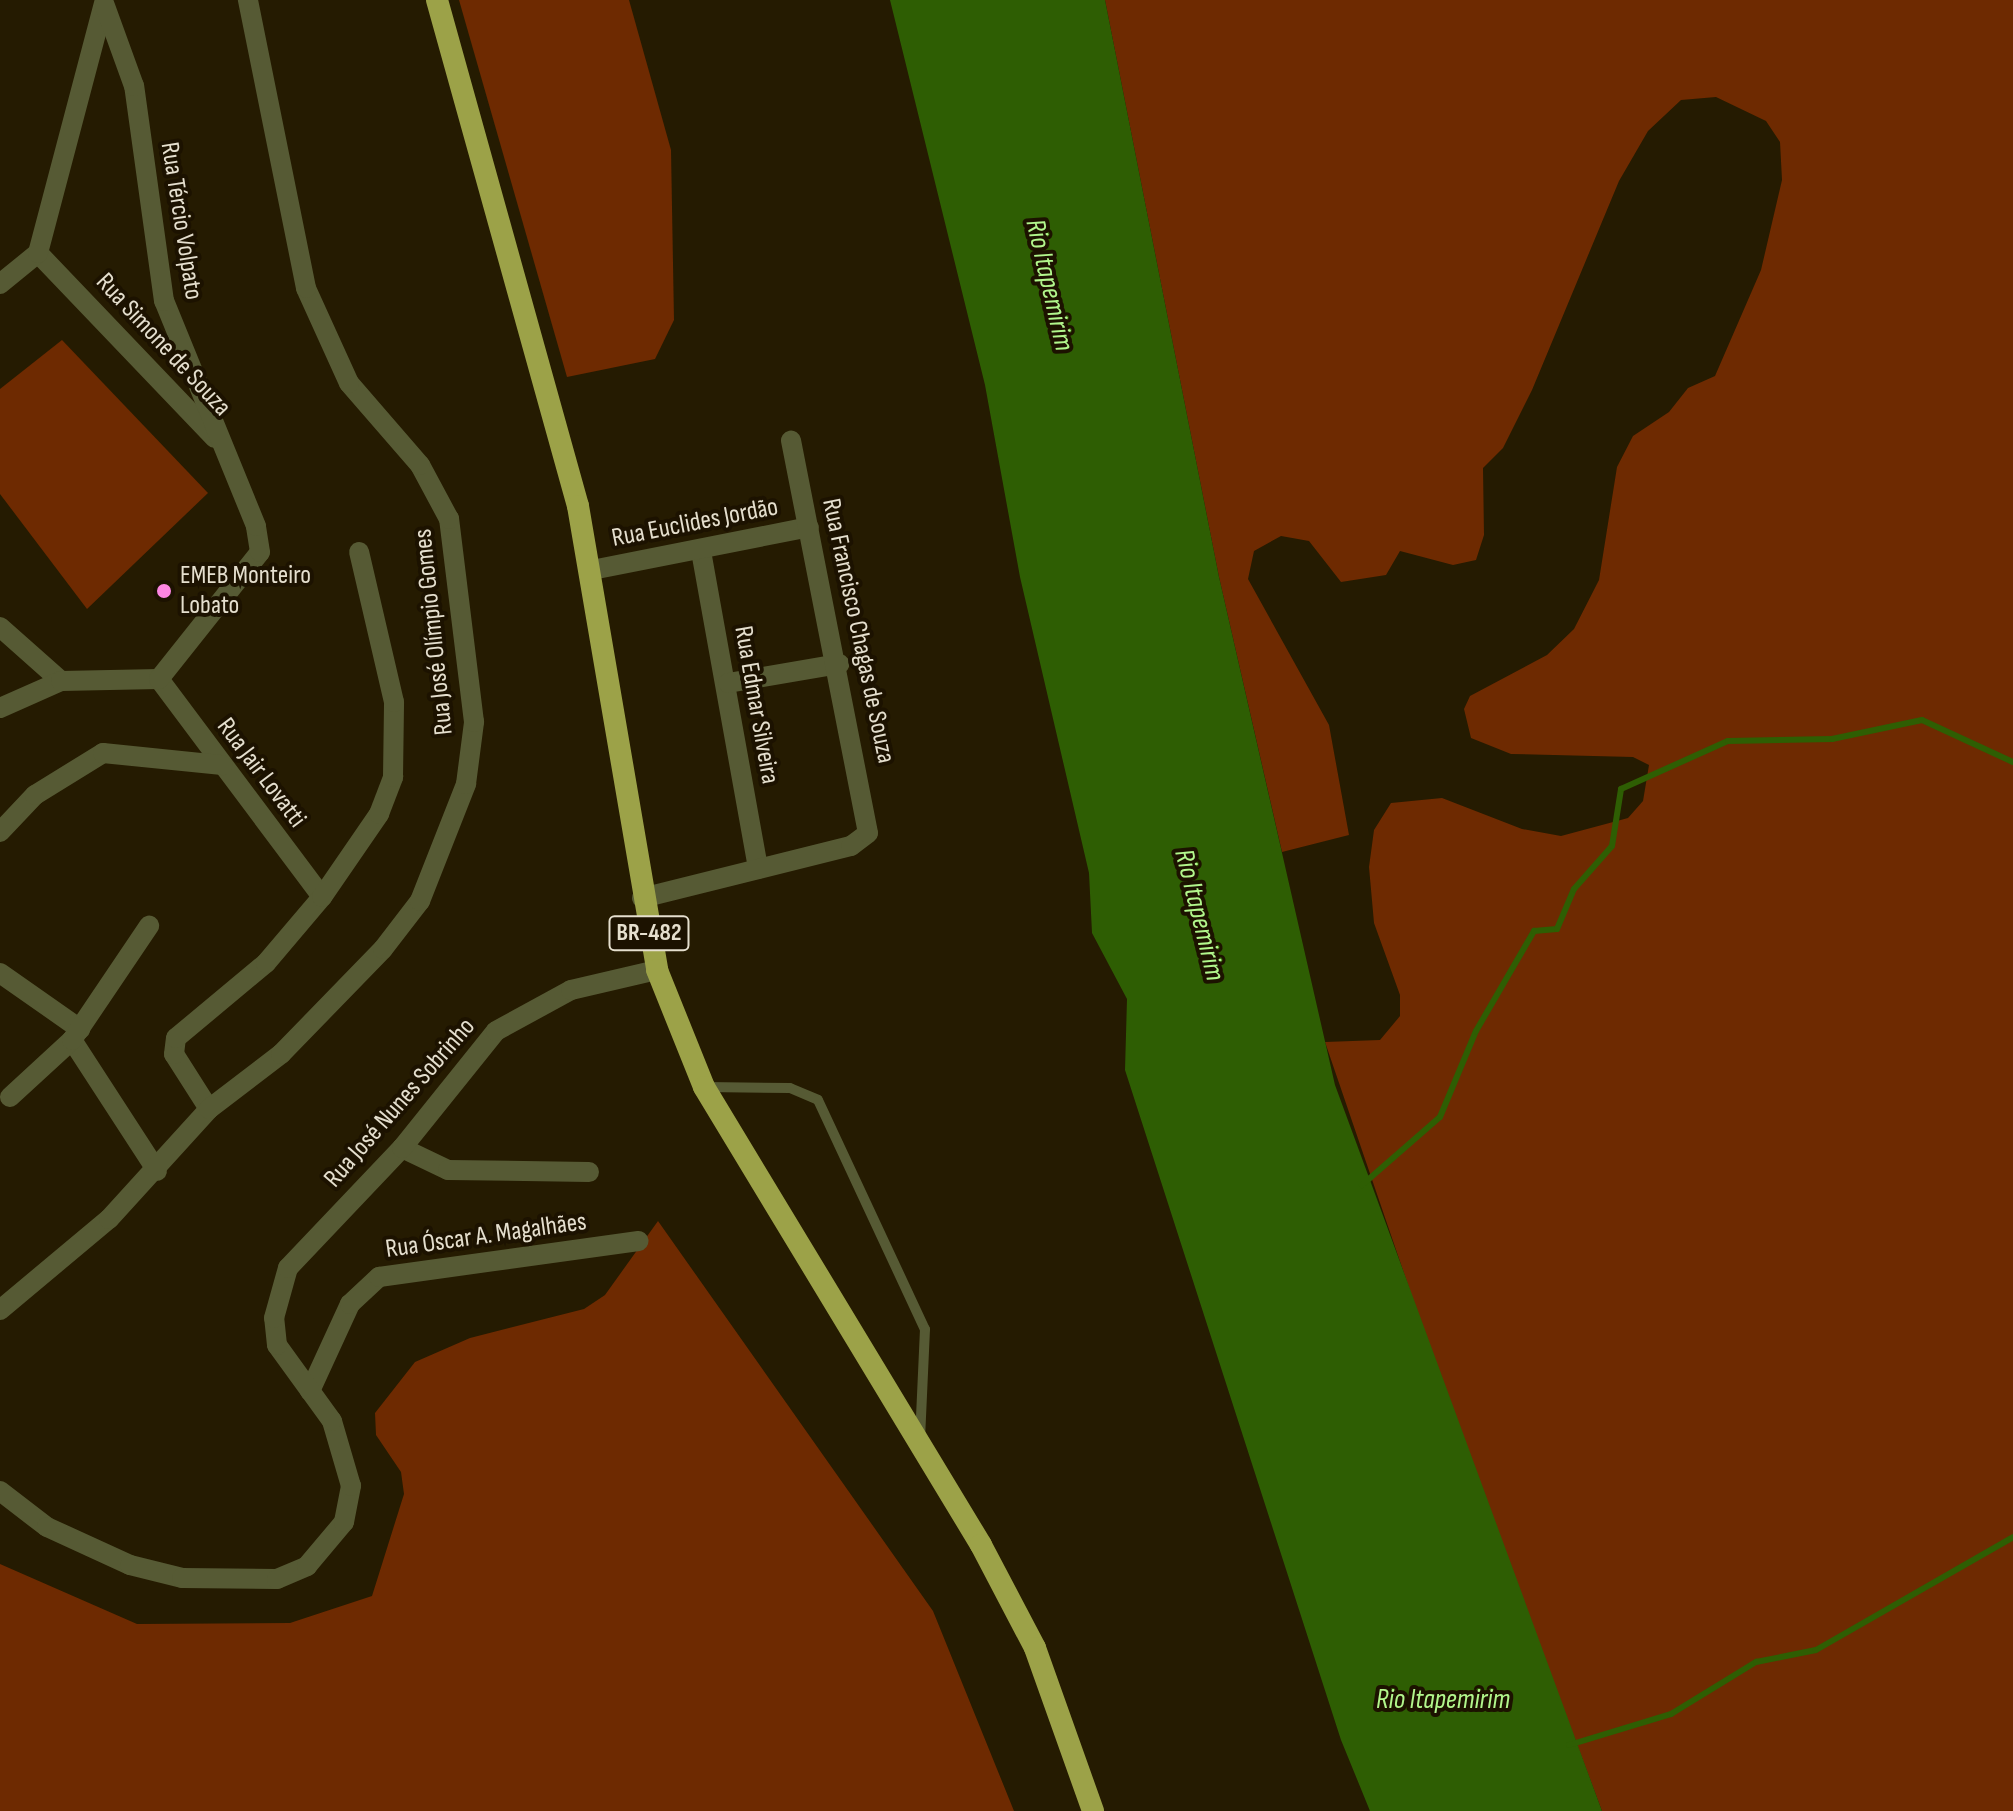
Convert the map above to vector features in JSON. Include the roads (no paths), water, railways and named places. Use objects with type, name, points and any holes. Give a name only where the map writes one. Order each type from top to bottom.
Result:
[{"type":"highway","name":"BR-482","points":[[437,0],[551,397],[592,570],[642,898],[657,970],[704,1087],[1035,1648],[1093,1811]]},
{"type":"street","name":"Rua José Olímpio Gomes","points":[[0,1310],[157,1171],[209,1109],[281,1054],[420,901],[455,826],[474,722],[449,519],[420,465],[349,383],[306,288],[248,0]]},
{"type":"street","points":[[0,284],[38,253],[104,3]]},
{"type":"street","name":"Rua Tércio Volpato","points":[[104,3],[134,86],[164,301],[218,440]]},
{"type":"street","name":"Rua Simone de Souza","points":[[38,253],[218,440],[256,526],[260,552],[159,679]]},
{"type":"street","name":"Rua Francisco Chagas de Souza","points":[[758,869],[851,846],[868,833],[839,664],[791,440]]},
{"type":"street","name":"Rua Euclides Jordão","points":[[592,570],[701,551],[809,527]]},
{"type":"street","name":"Rua Edmar Silveira","points":[[701,551],[728,683],[758,869]]},
{"type":"street","points":[[209,1109],[174,1054],[176,1038],[266,963],[322,897],[379,814],[397,739],[359,552]]},
{"type":"street","points":[[0,627],[61,681]]},
{"type":"street","points":[[728,683],[839,664]]},
{"type":"street","points":[[1,705],[61,681],[159,679]]},
{"type":"street","name":"Rua Jair Lovatti","points":[[159,679],[322,897]]},
{"type":"street","points":[[0,832],[35,795],[103,753],[222,765]]},
{"type":"street","points":[[642,898],[758,869]]},
{"type":"street","points":[[10,1097],[76,1034],[149,926]]},
{"type":"street","name":"Rua José Nunes Sobrinho","points":[[0,1491],[47,1527],[130,1565],[182,1578],[277,1579],[330,1546],[351,1486],[346,1450],[277,1345],[283,1282],[402,1148],[496,1031],[571,990],[657,970]]},
{"type":"street","points":[[0,973],[76,1034],[157,1171]]},
{"type":"street","points":[[402,1148],[448,1170],[589,1172]]},
{"type":"street","name":"Rua Óscar A. Magalhães","points":[[310,1391],[350,1304],[379,1277],[639,1241]]},
{"type":"lane","points":[[704,1087],[790,1088],[818,1100],[925,1329],[919,1448]]},
{"type":"water","name":"Rio Itapemirim","points":[[890,0],[1105,0],[1219,577],[1335,1085],[1602,1811],[1370,1811],[1341,1740],[1125,1070],[1127,999],[1092,933],[1089,873],[1020,577],[985,385]]},
{"type":"waterway","points":[[1362,1185],[1440,1117],[1476,1031],[1534,931],[1557,929],[1574,889],[1612,846],[1621,789],[1728,741],[1832,739],[1922,720],[2013,762]]},
{"type":"waterway","points":[[1569,1745],[1671,1714],[1756,1662],[1816,1650],[2013,1537]]},
{"type":"place","name":"EMEB Monteiro Lobato","points":[[164,591]]}]
